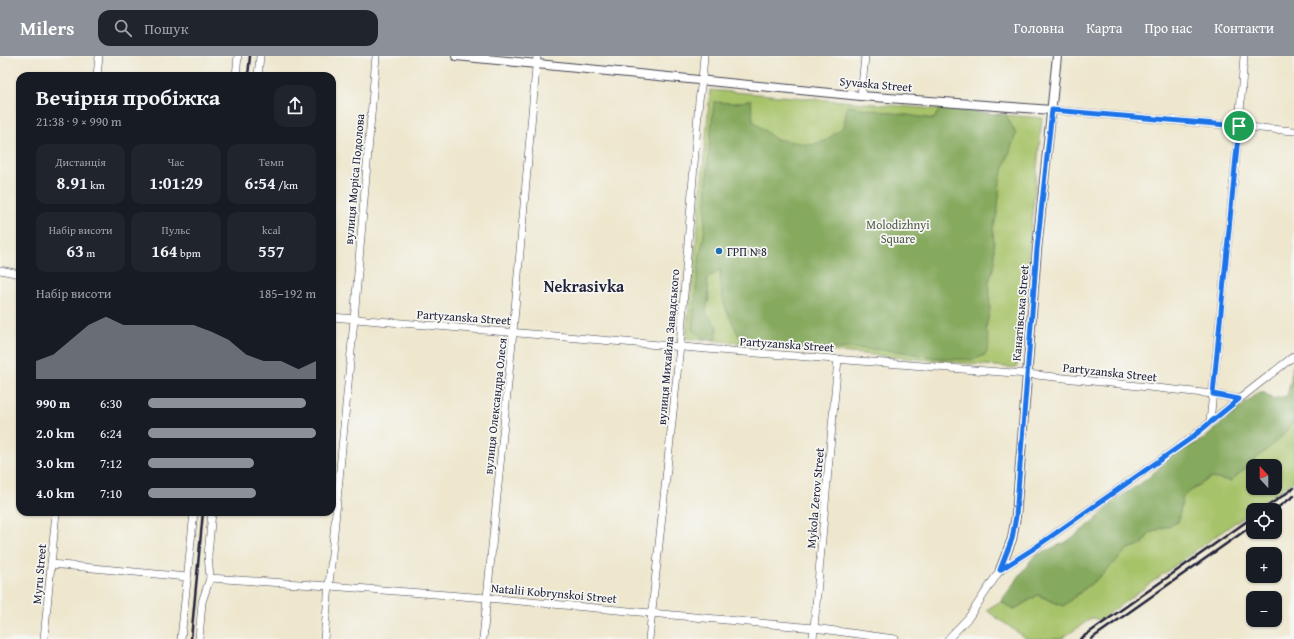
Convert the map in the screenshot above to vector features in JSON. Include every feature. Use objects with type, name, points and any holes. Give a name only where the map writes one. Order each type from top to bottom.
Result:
[{"type":"street","points":[[97,72],[99,56]]},
{"type":"street","points":[[236,72],[238,56]]},
{"type":"street","points":[[258,72],[260,56]]},
{"type":"street","name":"вулиця Моріса Подолова","points":[[336,512],[376,56]]},
{"type":"street","name":"Syvaska Street","points":[[456,56],[537,60],[702,80],[861,96],[1052,110],[1294,131]]},
{"type":"street","name":"вулиця Михайла Завадського","points":[[649,639],[680,346],[699,100],[704,56]]},
{"type":"street","points":[[861,96],[865,56]]},
{"type":"street","name":"Канатівська Street","points":[[1000,570],[1012,539],[1016,516],[1037,249],[1057,56]]},
{"type":"street","points":[[1210,422],[1239,126],[1244,56]]},
{"type":"street","name":"вулиця Олександра Олеся","points":[[483,639],[513,332],[537,60]]},
{"type":"street","points":[[0,270],[16,273]]},
{"type":"street","name":"Partyzanska Street","points":[[336,318],[1027,374],[1213,394],[1239,399]]},
{"type":"street","points":[[948,639],[969,617],[1000,570],[1033,549],[1190,439],[1294,356]]},
{"type":"street","name":"Mykola Zerov Street","points":[[813,639],[838,359]]},
{"type":"street","name":"Myru Street","points":[[44,639],[56,516]]},
{"type":"street","points":[[181,639],[194,516]]},
{"type":"street","points":[[199,639],[202,602],[210,578],[208,555],[212,516]]},
{"type":"street","name":"вулиця Моріса Подолова","points":[[324,639],[336,516]]},
{"type":"street","points":[[51,564],[187,577]]},
{"type":"street","name":"Natalii Kobrynskoi Street","points":[[210,578],[487,598],[814,628],[895,639]]},
{"type":"green space","name":"Molodіzhnyi Square","points":[[710,90],[1042,118],[1017,368],[686,338]]},
{"type":"green space","name":"Molodіzhnyi Square","points":[[751,100],[753,121],[775,139],[812,145],[827,140],[844,126],[847,106],[934,119],[940,108],[1006,115],[1016,134],[1000,179],[998,210],[993,229],[995,262],[989,282],[990,309],[986,328],[989,344],[986,354],[974,360],[936,358],[897,351],[851,348],[829,349],[760,343],[739,336],[725,307],[720,284],[721,270],[707,278],[709,298],[706,312],[717,327],[716,339],[703,339],[692,329],[699,260],[704,235],[709,148],[714,102],[736,103]]},
{"type":"green space","points":[[1294,365],[1293,422],[1282,436],[1256,459],[1246,459],[1246,468],[1231,481],[1210,478],[1183,496],[1178,522],[1149,533],[1143,544],[1128,549],[1103,574],[1063,606],[1038,595],[1013,610],[1001,601],[1034,556],[1066,542],[1093,522],[1117,499],[1147,479],[1174,454],[1204,439],[1257,393],[1265,393],[1272,399],[1287,396],[1291,380],[1292,367]]},
{"type":"green space","points":[[1294,418],[1294,481],[1282,489],[1282,459],[1246,459],[1246,495],[1274,495],[1263,503],[1246,503],[1246,515],[1100,620],[1092,618],[1061,639],[1027,639],[986,610],[1001,601],[1013,610],[1038,595],[1063,606],[1103,574],[1128,549],[1143,544],[1149,533],[1178,522],[1183,496],[1293,422]]},
{"type":"railway","points":[[248,72],[250,56]]},
{"type":"railway","points":[[1272,503],[1294,488]]},
{"type":"railway","points":[[1282,504],[1294,496]]},
{"type":"railway","points":[[191,639],[203,516]]},
{"type":"railway","points":[[1080,639],[1246,522]]},
{"type":"railway","points":[[1091,639],[1246,530]]},
{"type":"place","name":"ГРП №8","points":[[719,251]]},
{"type":"district","name":"Nekrasivka","points":[[584,286]]},
{"type":"route","points":[[1052,110],[1239,126],[1213,394],[1239,399],[1190,439],[1033,549],[1000,570],[1012,539],[1016,516],[1037,249],[1052,110]]}]
